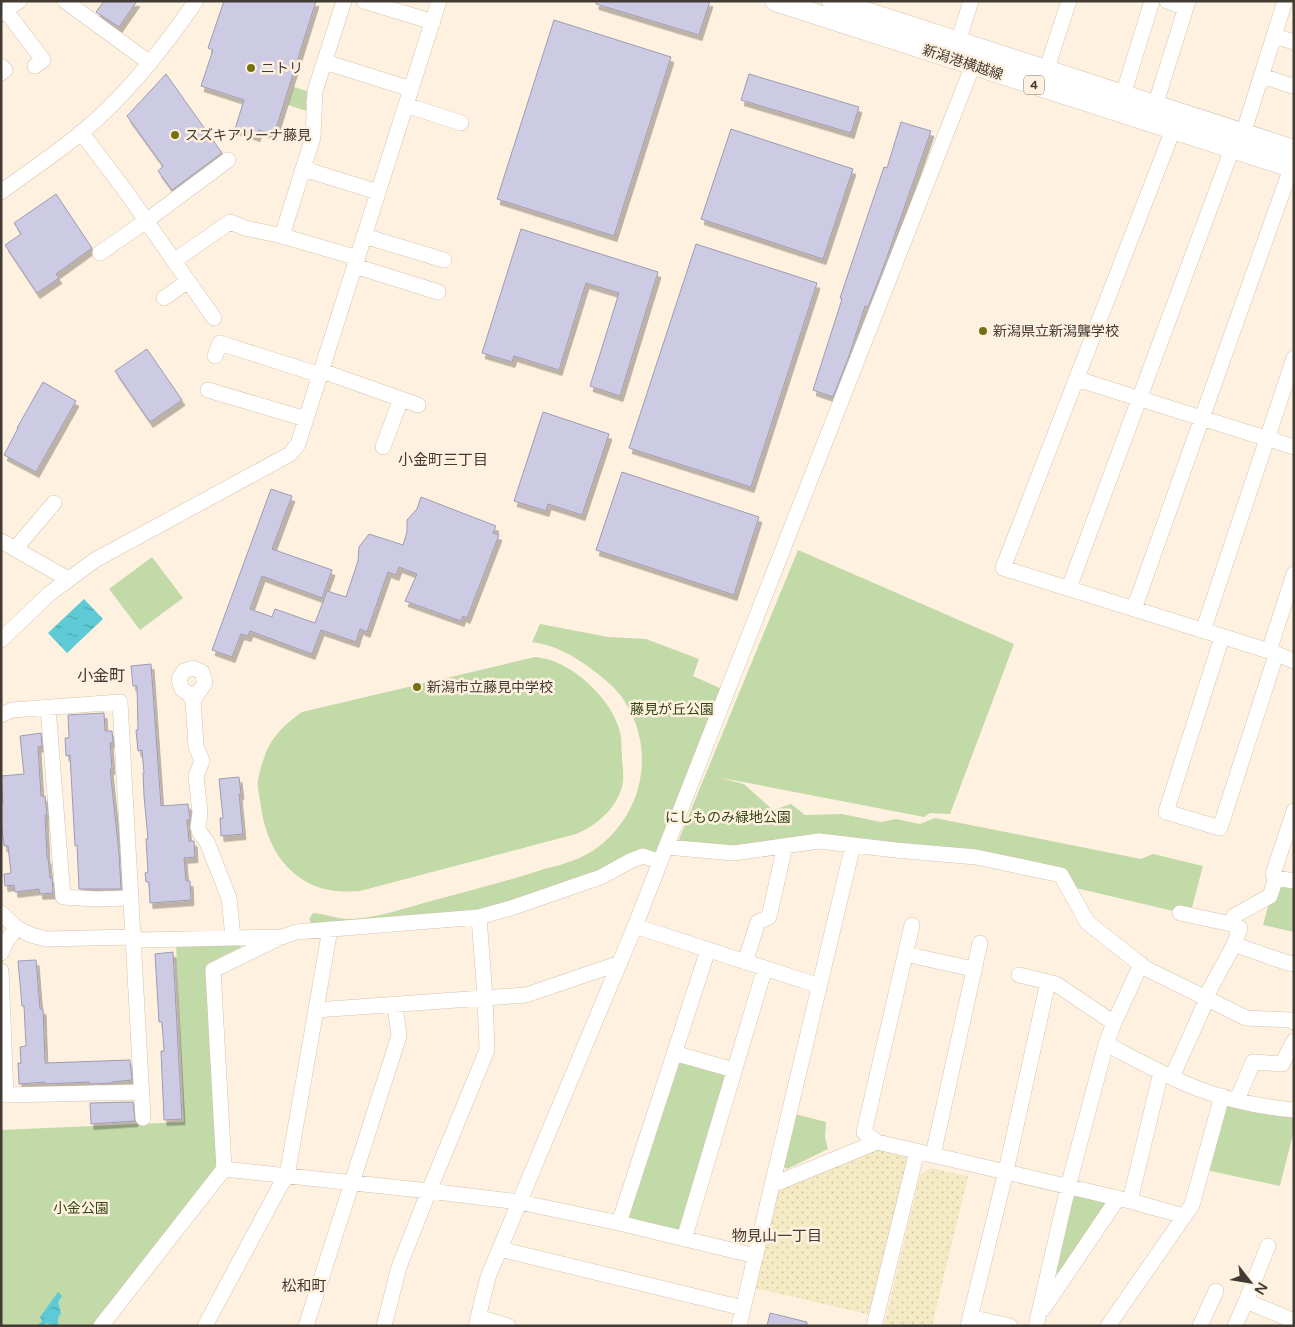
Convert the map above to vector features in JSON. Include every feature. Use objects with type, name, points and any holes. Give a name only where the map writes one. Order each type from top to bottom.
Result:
[{"type":"main road","name":"新潟港横越線","points":[[775,1],[1173,130],[1238,141]]},
{"type":"main road","name":"新潟港横越線","points":[[832,1],[871,7],[958,42],[1155,106],[1293,162]]},
{"type":"street","points":[[19,1],[4,12],[43,60],[35,66]]},
{"type":"street","points":[[65,1],[150,63]]},
{"type":"street","points":[[1,192],[81,132],[150,63],[196,1]]},
{"type":"street","points":[[282,236],[313,137],[315,91],[344,1]]},
{"type":"street","points":[[364,1],[433,22]]},
{"type":"street","points":[[1,640],[49,594],[96,560],[290,454],[298,444],[439,1]]},
{"type":"street","points":[[958,42],[972,1]]},
{"type":"street","points":[[1046,70],[1069,1]]},
{"type":"street","points":[[1122,95],[1152,1]]},
{"type":"street","points":[[1155,106],[1187,5],[1167,1]]},
{"type":"street","points":[[1069,588],[1139,398],[1262,76],[1285,1]]},
{"type":"street","points":[[1274,36],[1294,42]]},
{"type":"street","points":[[325,62],[411,89]]},
{"type":"street","points":[[508,1326],[477,1321],[488,1277],[635,926],[973,65]]},
{"type":"street","points":[[1,66],[5,70],[1,73]]},
{"type":"street","points":[[1262,76],[1292,86]]},
{"type":"street","points":[[406,105],[461,123]]},
{"type":"street","points":[[1173,130],[1003,568],[1294,661]]},
{"type":"street","points":[[81,132],[214,318]]},
{"type":"street","points":[[100,253],[228,160]]},
{"type":"street","points":[[1134,609],[1293,162]]},
{"type":"street","points":[[304,169],[378,192]]},
{"type":"street","points":[[174,261],[230,222],[245,228],[282,236],[438,292]]},
{"type":"street","points":[[364,236],[444,260]]},
{"type":"street","points":[[164,298],[188,281]]},
{"type":"street","points":[[215,356],[220,343],[321,373],[418,406]]},
{"type":"street","points":[[1203,631],[1294,358]]},
{"type":"street","points":[[1077,379],[1294,447]]},
{"type":"street","points":[[208,390],[306,419]]},
{"type":"street","points":[[383,448],[401,399]]},
{"type":"street","points":[[15,549],[54,503]]},
{"type":"street","points":[[1,541],[68,579]]},
{"type":"street","points":[[1222,637],[1166,812],[1220,828],[1294,574]]},
{"type":"street","points":[[192,700],[196,746],[202,761],[196,776],[200,813],[198,827],[229,898],[233,938]]},
{"type":"street","points":[[1,715],[12,710],[120,702],[143,1118]]},
{"type":"street","points":[[48,707],[63,897],[96,899],[131,898]]},
{"type":"street","points":[[1231,924],[1234,916],[1270,896],[1276,878],[1273,874],[1294,812]]},
{"type":"street","points":[[666,847],[734,854],[819,841],[976,857],[1061,875],[1087,922],[1141,964],[1246,1018],[1290,1020],[1294,1022]]},
{"type":"street","points":[[738,1326],[853,845]]},
{"type":"street","points":[[745,962],[758,922],[769,917],[784,846]]},
{"type":"street","points":[[101,1326],[224,1169],[213,970],[296,932],[479,917],[601,877],[643,856],[660,862]]},
{"type":"street","points":[[1276,878],[1294,881]]},
{"type":"street","points":[[1,913],[17,928],[31,935],[46,939],[133,937],[142,940],[282,937]]},
{"type":"street","points":[[1037,1322],[1124,1199],[1166,1074],[1234,945],[1240,928],[1231,924],[1180,913]]},
{"type":"street","points":[[384,1326],[400,1267],[487,1050],[479,917]]},
{"type":"street","points":[[912,925],[864,1132],[877,1142],[1124,1199],[1184,1216]]},
{"type":"street","points":[[635,926],[820,986]]},
{"type":"street","points":[[1,953],[7,940],[17,928]]},
{"type":"street","points":[[204,1326],[287,1176],[330,929]]},
{"type":"street","points":[[933,1155],[980,943]]},
{"type":"street","points":[[1234,945],[1256,951],[1276,960],[1294,964]]},
{"type":"street","points":[[619,1223],[708,950]]},
{"type":"street","points":[[905,954],[973,969]]},
{"type":"street","points":[[316,1010],[526,995],[620,963]]},
{"type":"street","points":[[1037,1322],[1068,1187],[1106,1044],[1141,964]]},
{"type":"street","points":[[684,1239],[765,968]]},
{"type":"street","points":[[1,971],[3,1095],[141,1092]]},
{"type":"street","points":[[1019,975],[1056,984],[1114,1023]]},
{"type":"street","points":[[1010,1326],[969,1321],[1006,1171],[1048,982]]},
{"type":"street","points":[[306,1326],[399,1036],[395,1005]]},
{"type":"street","points":[[1237,1100],[1254,1062],[1282,1064],[1294,1041]]},
{"type":"street","points":[[1106,1044],[1196,1088],[1237,1100],[1294,1110]]},
{"type":"street","points":[[674,1053],[734,1070]]},
{"type":"street","points":[[1108,1326],[1192,1205],[1222,1096]]},
{"type":"street","points":[[772,1185],[877,1142]]},
{"type":"street","points":[[874,1326],[917,1151]]},
{"type":"street","points":[[224,1169],[519,1202],[619,1223],[756,1256]]},
{"type":"street","points":[[1235,1326],[1268,1246]]},
{"type":"street","points":[[500,1249],[743,1308]]},
{"type":"street","points":[[1200,1326],[1216,1291]]},
{"type":"street","points":[[1246,1301],[1294,1321]]},
{"type":"sand","points":[[876,1146],[909,1153],[871,1315],[754,1288],[775,1193],[782,1187]]},
{"type":"sand","points":[[931,1168],[968,1176],[932,1326],[884,1326],[920,1175]]},
{"type":"green space","points":[[294,87],[310,92],[310,99],[306,99],[306,105],[310,106],[310,112],[288,105]]},
{"type":"green space","name":"にしものみ緑地公園","points":[[798,550],[1014,644],[950,814],[930,813],[924,817],[717,777],[744,784],[773,810],[791,804],[805,815],[842,814],[881,822],[896,819],[920,824],[935,818],[1141,859],[1153,854],[1203,866],[1190,915],[1072,887],[1060,875],[853,845],[690,849],[679,839]]},
{"type":"green space","points":[[152,557],[183,598],[140,630],[109,589]]},
{"type":"green space","name":"藤見が丘公園","points":[[540,624],[608,637],[646,639],[699,659],[693,676],[722,689],[661,846],[653,854],[493,909],[313,927],[309,919],[313,913],[345,919],[372,917],[567,863],[594,850],[624,820],[640,782],[642,762],[635,721],[618,692],[595,672],[563,651],[532,642]]},
{"type":"green space","points":[[535,657],[561,664],[583,679],[602,698],[616,721],[621,738],[623,782],[621,791],[612,807],[599,820],[576,834],[360,891],[338,891],[315,886],[302,879],[283,862],[265,827],[258,783],[268,748],[280,730],[290,721],[302,712]]},
{"type":"green space","points":[[1276,878],[1294,881],[1294,932],[1263,925]]},
{"type":"green space","name":"小金公園","points":[[240,940],[241,947],[207,964],[217,1165],[92,1326],[1,1326],[1,1130],[184,1122],[176,943]]},
{"type":"green space","points":[[674,1053],[734,1070],[684,1239],[619,1223]]},
{"type":"green space","points":[[1224,1102],[1294,1115],[1294,1130],[1280,1186],[1206,1170]]},
{"type":"green space","points":[[795,1114],[826,1122],[825,1138],[828,1149],[787,1169],[782,1166]]},
{"type":"green space","points":[[1074,1194],[1104,1201],[1107,1204],[1058,1274],[1056,1272]]},
{"type":"water","points":[[84,599],[103,619],[67,653],[48,633]]},
{"type":"water","points":[[58,1292],[62,1296],[58,1302],[61,1313],[58,1318],[58,1326],[51,1326],[47,1323],[43,1326],[37,1326],[42,1321],[40,1317]]},
{"type":"building","points":[[104,1],[137,1],[119,27],[96,12]]},
{"type":"building","name":"ニトリ","points":[[224,1],[316,1],[274,135],[259,130],[257,136],[235,129],[244,100],[201,86],[213,50],[208,48]]},
{"type":"building","points":[[596,1],[710,1],[699,35],[596,4]]},
{"type":"building","points":[[554,20],[671,57],[614,236],[497,199]]},
{"type":"building","name":"スズキアリーナ藤見","points":[[166,74],[222,153],[172,190],[158,171],[163,166],[127,116]]},
{"type":"building","points":[[749,74],[859,107],[851,133],[741,100]]},
{"type":"building","points":[[901,122],[931,131],[885,263],[868,307],[865,306],[833,397],[813,390],[842,299],[840,298],[884,167],[887,168]]},
{"type":"building","points":[[731,129],[853,169],[823,259],[701,219]]},
{"type":"building","points":[[56,194],[92,248],[56,274],[59,278],[37,293],[5,245],[21,234],[14,223]]},
{"type":"building","points":[[521,229],[658,272],[620,396],[590,386],[619,293],[586,283],[559,370],[514,356],[512,362],[482,353]]},
{"type":"building","points":[[696,244],[817,283],[751,487],[629,448]]},
{"type":"building","points":[[147,349],[182,400],[150,422],[115,371]]},
{"type":"building","points":[[43,382],[76,401],[36,472],[4,455]]},
{"type":"building","points":[[543,412],[609,434],[582,515],[548,504],[546,511],[514,501]]},
{"type":"building","points":[[622,472],[759,517],[734,595],[596,550]]},
{"type":"building","points":[[271,489],[292,496],[272,549],[332,570],[322,598],[262,576],[250,609],[272,617],[275,609],[315,623],[327,591],[346,597],[358,561],[359,547],[369,534],[403,545],[407,532],[407,520],[417,509],[421,497],[496,526],[493,533],[499,535],[467,618],[463,616],[461,621],[405,601],[417,574],[399,567],[396,575],[388,572],[367,632],[360,629],[356,642],[321,630],[312,654],[250,631],[248,636],[241,634],[232,657],[212,650]]},
{"type":"building","points":[[151,664],[161,806],[188,804],[190,819],[187,820],[189,841],[194,841],[195,857],[184,858],[186,881],[190,881],[191,900],[150,903],[149,882],[146,882],[145,873],[148,872],[146,839],[148,839],[144,773],[142,750],[138,751],[136,730],[138,730],[137,686],[133,686],[131,666]]},
{"type":"building","points":[[104,713],[105,731],[112,731],[113,742],[110,743],[112,769],[110,769],[121,889],[79,889],[70,755],[66,756],[65,738],[69,738],[68,715]]},
{"type":"building","points":[[41,733],[42,746],[38,747],[41,796],[45,796],[47,858],[50,878],[52,878],[53,893],[40,894],[39,889],[15,892],[14,885],[5,886],[4,874],[11,873],[8,846],[4,846],[1,821],[1,804],[3,803],[1,776],[24,774],[20,736]]},
{"type":"building","points":[[239,777],[243,834],[221,836],[220,818],[223,818],[219,779]]},
{"type":"building","points":[[173,952],[182,1119],[164,1120],[161,1051],[164,1051],[162,1022],[159,1022],[155,954]]},
{"type":"building","points":[[36,960],[40,1009],[43,1009],[45,1063],[130,1060],[132,1080],[89,1084],[89,1082],[45,1084],[45,1082],[19,1084],[18,1063],[21,1063],[20,1047],[26,1046],[24,1006],[22,1006],[18,961]]},
{"type":"building","points":[[133,1102],[135,1121],[91,1124],[90,1103]]},
{"type":"building","points":[[770,1313],[807,1322],[807,1326],[767,1326]]},
{"type":"place","name":"ニトリ","points":[[251,68]]},
{"type":"place","name":"スズキアリーナ藤見","points":[[175,135]]},
{"type":"place","name":"新潟県立新潟聾学校","points":[[983,331]]},
{"type":"place","name":"新潟市立藤見中学校","points":[[417,687]]},
{"type":"district","name":"小金町三丁目","points":[[443,460]]},
{"type":"district","name":"小金町","points":[[101,675]]},
{"type":"district","name":"物見山一丁目","points":[[777,1236]]},
{"type":"district","name":"松和町","points":[[304,1286]]}]
